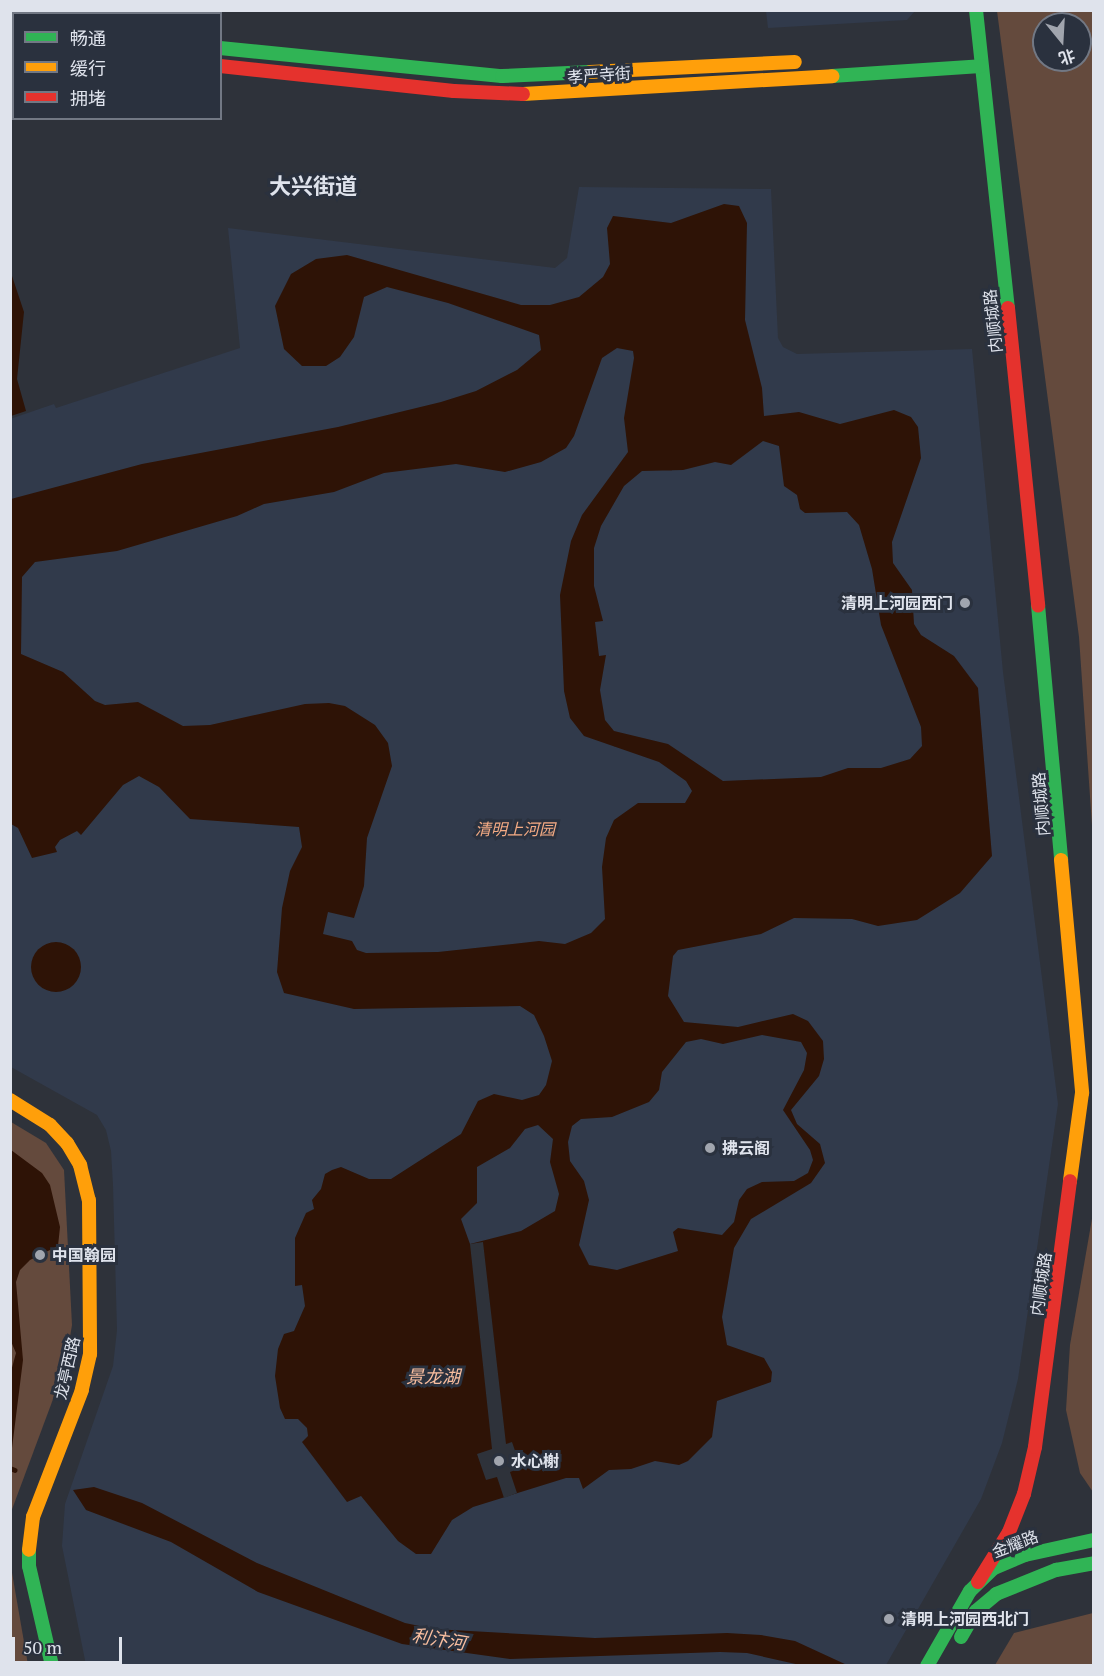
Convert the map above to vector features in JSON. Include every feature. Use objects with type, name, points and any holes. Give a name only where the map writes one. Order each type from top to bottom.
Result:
[{"type":"street","name":"内顺城路","points":[[976,10],[1028,488],[1083,1093],[1035,1447],[1024,1494],[1009,1532],[978,1582]]},
{"type":"street","name":"孝严寺街","points":[[222,48],[502,76],[812,61]]},
{"type":"street","points":[[942,53],[980,51]]},
{"type":"street","name":"孝严寺街","points":[[222,66],[454,91],[548,94],[981,66]]},
{"type":"street","name":"龙亭西路","points":[[10,1100],[50,1125],[67,1143],[80,1165],[88,1200],[90,1354],[79,1398],[33,1517],[29,1542],[29,1566],[52,1665]]},
{"type":"street","name":"金耀路","points":[[927,1665],[978,1582],[994,1569],[1025,1555],[1094,1540]]},
{"type":"street","points":[[955,1647],[976,1611],[996,1594],[1056,1570],[1094,1563]]},
{"type":"shaded area","points":[[766,10],[915,11],[907,20],[768,28]]},
{"type":"shaded area","points":[[997,11],[1093,11],[1093,840],[1079,637]]},
{"type":"shaded area","name":"清明上河园","points":[[579,187],[771,189],[778,338],[783,347],[797,354],[972,349],[1003,672],[1058,1104],[1018,1379],[1002,1443],[981,1499],[886,1665],[86,1665],[62,1546],[65,1504],[113,1366],[117,1330],[111,1151],[106,1130],[97,1115],[11,1067],[10,419],[54,404],[56,408],[240,348],[228,228],[555,268],[567,258]]},
{"type":"shaded area","name":"中国翰园","points":[[11,1122],[46,1143],[64,1170],[72,1325],[65,1367],[11,1512]]},
{"type":"shaded area","points":[[1093,1213],[1094,1492],[1080,1473],[1066,1410],[1070,1345]]},
{"type":"shaded area","points":[[11,1567],[28,1665],[11,1665]]},
{"type":"shaded area","points":[[1093,1613],[1093,1665],[995,1665],[1014,1633]]},
{"type":"water","name":"景龙湖","points":[[724,204],[739,206],[747,223],[745,320],[762,388],[764,416],[799,412],[840,424],[894,410],[911,417],[918,427],[921,458],[892,542],[893,563],[912,590],[914,624],[921,635],[954,656],[978,688],[992,856],[960,893],[917,920],[878,926],[852,919],[794,918],[761,934],[678,950],[673,956],[668,996],[684,1022],[738,1027],[793,1014],[808,1021],[823,1041],[824,1059],[819,1076],[791,1110],[797,1124],[820,1144],[825,1163],[811,1183],[751,1219],[734,1248],[722,1317],[727,1345],[764,1358],[772,1372],[771,1382],[717,1401],[712,1437],[688,1461],[679,1465],[655,1461],[631,1469],[609,1470],[583,1489],[579,1478],[566,1478],[473,1507],[452,1520],[431,1554],[416,1554],[398,1541],[361,1496],[347,1502],[302,1442],[308,1436],[307,1428],[298,1419],[285,1419],[280,1408],[275,1376],[278,1349],[284,1334],[294,1331],[305,1306],[302,1285],[295,1286],[295,1238],[306,1213],[314,1209],[312,1200],[321,1189],[325,1174],[341,1167],[369,1179],[391,1179],[461,1134],[478,1101],[494,1094],[522,1100],[539,1095],[546,1085],[552,1061],[544,1036],[534,1015],[520,1006],[354,1009],[284,993],[277,972],[282,908],[290,871],[302,847],[299,827],[190,819],[159,787],[139,776],[123,785],[81,835],[77,831],[60,840],[55,847],[57,852],[32,858],[18,828],[11,824],[11,499],[142,464],[338,427],[441,402],[476,391],[517,370],[541,350],[539,335],[448,303],[387,287],[364,297],[354,337],[340,357],[326,366],[302,366],[284,349],[275,306],[291,274],[316,259],[347,255],[521,305],[550,305],[579,297],[603,277],[610,264],[607,228],[613,216],[671,223]],"holes":[[[617,348],[633,351],[634,358],[624,418],[628,452],[582,515],[571,541],[560,595],[564,691],[570,718],[584,736],[659,762],[686,781],[692,791],[685,803],[638,803],[614,820],[606,838],[602,867],[605,919],[591,933],[565,944],[539,941],[438,952],[366,953],[357,950],[352,941],[323,934],[328,912],[354,918],[364,886],[367,838],[392,766],[388,743],[375,725],[345,706],[329,703],[305,704],[210,725],[183,726],[138,702],[105,705],[95,701],[63,672],[21,654],[22,577],[35,562],[117,551],[237,516],[264,504],[334,492],[384,473],[456,464],[505,472],[541,462],[566,448],[574,436],[602,358]],[[763,441],[779,446],[784,486],[797,495],[800,509],[805,513],[847,512],[859,525],[872,569],[881,625],[921,727],[922,746],[910,759],[881,768],[848,768],[821,777],[723,781],[668,744],[614,731],[605,720],[600,690],[606,655],[599,656],[595,622],[603,621],[594,586],[594,548],[601,526],[624,486],[642,471],[683,470],[715,462],[731,465]],[[762,1035],[801,1042],[807,1053],[804,1070],[783,1110],[810,1150],[813,1160],[808,1173],[794,1181],[762,1182],[747,1189],[739,1200],[734,1222],[722,1235],[678,1228],[673,1232],[678,1251],[617,1270],[589,1265],[579,1245],[589,1200],[584,1181],[570,1161],[568,1142],[572,1126],[581,1119],[612,1117],[649,1102],[659,1090],[662,1072],[686,1042],[701,1039],[723,1044]],[[538,1125],[553,1139],[550,1162],[559,1194],[555,1211],[521,1231],[470,1244],[461,1219],[477,1203],[477,1167],[510,1148],[525,1129]]]},
{"type":"water","points":[[11,273],[24,312],[17,379],[26,411],[11,416]]},
{"type":"water","points":[[51,942],[61,942],[74,949],[81,962],[81,972],[74,985],[61,992],[51,992],[42,988],[35,981],[31,972],[31,962],[35,953],[42,946]]},
{"type":"water","points":[[11,1150],[42,1173],[50,1185],[60,1227],[58,1246],[30,1260],[20,1270],[16,1282],[23,1360],[11,1456],[10,1375],[16,1353],[10,1339]]},
{"type":"water","name":"利汴河","points":[[94,1487],[142,1503],[257,1563],[405,1623],[434,1629],[595,1638],[727,1633],[761,1635],[795,1641],[847,1665],[800,1665],[747,1653],[720,1652],[510,1659],[402,1644],[258,1592],[171,1542],[86,1510],[73,1490]]},
{"type":"pier","points":[[483,1242],[506,1444],[512,1442],[521,1468],[510,1472],[517,1493],[504,1498],[497,1477],[486,1480],[477,1454],[492,1449],[470,1244]]},
{"type":"waterway","points":[[10,1468],[15,1470]]},
{"type":"traffic: fast","points":[[976,10],[1008,308]]},
{"type":"traffic: fast","points":[[222,48],[502,76],[590,72]]},
{"type":"traffic: fast","points":[[832,76],[981,66]]},
{"type":"traffic: fast","points":[[1038,605],[1061,860]]},
{"type":"traffic: fast","points":[[927,1666],[970,1591],[994,1568],[1025,1555],[1094,1540]]},
{"type":"traffic: fast","points":[[29,1550],[29,1566],[52,1666]]},
{"type":"traffic: fast","points":[[961,1637],[976,1611],[996,1594],[1056,1570],[1094,1563]]},
{"type":"traffic: slow","points":[[590,72],[795,62]]},
{"type":"traffic: slow","points":[[523,94],[832,76]]},
{"type":"traffic: slow","points":[[1061,860],[1082,1093],[1070,1181]]},
{"type":"traffic: slow","points":[[10,1100],[50,1125],[67,1143],[80,1165],[89,1200],[90,1354],[82,1390],[33,1517],[29,1550]]},
{"type":"traffic: jam","points":[[222,66],[454,91],[523,94]]},
{"type":"traffic: jam","points":[[1008,308],[1038,605]]},
{"type":"traffic: jam","points":[[978,1582],[1009,1532],[1024,1494],[1035,1447],[1070,1181]]},
{"type":"place","name":"清明上河园西门","points":[[965,603]]},
{"type":"place","name":"拂云阁","points":[[710,1148]]},
{"type":"place","name":"中国翰园","points":[[40,1255]]},
{"type":"place","name":"水心榭","points":[[499,1461]]},
{"type":"place","name":"清明上河园西北门","points":[[889,1619]]},
{"type":"district","name":"大兴街道","points":[[313,186]]}]
